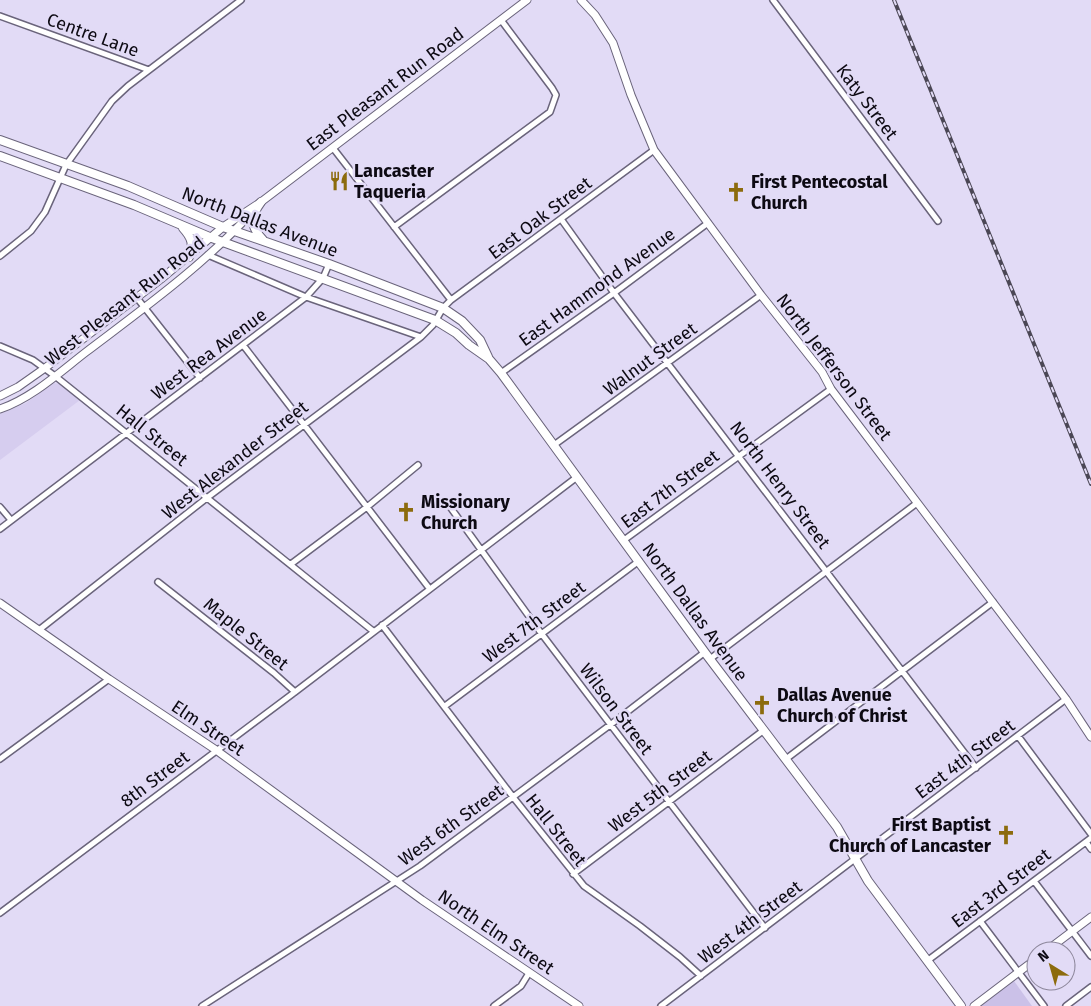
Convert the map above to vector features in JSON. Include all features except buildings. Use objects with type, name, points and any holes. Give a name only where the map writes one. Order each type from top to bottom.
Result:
[{"type":"main road","name":"North Dallas Avenue","points":[[0,140],[128,186],[223,227],[329,264],[443,308],[462,321],[480,340],[489,359],[639,560],[710,659],[837,827],[868,881],[961,1006]]},
{"type":"main road","name":"North Dallas Avenue","points":[[0,156],[123,201],[182,227],[435,320],[456,333],[469,346],[489,359]]},
{"type":"main road","points":[[123,201],[128,186]]},
{"type":"main road","points":[[261,202],[252,220],[254,228],[265,242]]},
{"type":"main road","points":[[182,227],[191,238],[192,243],[189,257]]},
{"type":"street","points":[[0,256],[31,231],[45,212],[66,165],[112,101],[149,70],[241,0]]},
{"type":"street","name":"East Pleasant Run Road","points":[[261,202],[527,0]]},
{"type":"street","name":"North Jefferson Street","points":[[581,0],[599,20],[613,43],[630,95],[654,150],[761,295],[822,372],[831,389],[1066,699],[1091,738]]},
{"type":"street","name":"Katy Street","points":[[773,0],[938,221]]},
{"type":"street","name":"Centre Lane","points":[[0,16],[149,70]]},
{"type":"street","points":[[394,227],[550,112],[556,95],[501,20]]},
{"type":"street","points":[[333,148],[451,300]]},
{"type":"street","name":"East Oak Street","points":[[443,308],[451,300],[654,150]]},
{"type":"street","name":"West Pleasant Run Road","points":[[0,396],[18,387],[45,368],[189,257],[223,227],[261,202]]},
{"type":"street","name":"West Pleasant Run Road","points":[[0,409],[34,391],[145,308],[223,242],[261,202]]},
{"type":"street","name":"North Henry Street","points":[[561,219],[614,293],[828,571],[902,672],[976,768]]},
{"type":"street","name":"East Hammond Avenue","points":[[501,373],[614,293],[708,223]]},
{"type":"street","points":[[208,255],[306,297],[421,337]]},
{"type":"street","name":"West Rea Avenue","points":[[0,529],[306,297],[323,278],[329,264]]},
{"type":"street","name":"Walnut Street","points":[[554,445],[761,295]]},
{"type":"street","points":[[137,298],[200,378]]},
{"type":"street","name":"West Alexander Street","points":[[39,630],[208,497],[421,337],[443,308]]},
{"type":"street","points":[[243,345],[429,588]]},
{"type":"street","name":"Hall Street","points":[[0,346],[33,360],[45,368],[128,432],[373,631]]},
{"type":"street","name":"East 7th Street","points":[[624,540],[831,389]]},
{"type":"street","points":[[291,564],[367,507],[418,465]]},
{"type":"street","points":[[382,625],[577,477]]},
{"type":"street","points":[[710,659],[917,503]]},
{"type":"street","name":"Wilson Street","points":[[448,504],[541,633],[765,928]]},
{"type":"street","points":[[0,506],[11,520]]},
{"type":"street","name":"West 7th Street","points":[[445,706],[639,560]]},
{"type":"street","name":"Maple Street","points":[[158,582],[274,673],[295,692]]},
{"type":"street","points":[[786,759],[993,602]]},
{"type":"street","name":"Elm Street","points":[[0,603],[109,679],[216,750],[396,881]]},
{"type":"street","name":"Hall Street","points":[[382,625],[573,874],[584,886],[647,931],[701,976]]},
{"type":"street","name":"8th Street","points":[[0,913],[382,625]]},
{"type":"street","name":"West 6th Street","points":[[202,1006],[396,881],[513,797],[705,652]]},
{"type":"street","points":[[0,759],[109,679]]},
{"type":"street","name":"East 4th Street","points":[[856,860],[1066,699]]},
{"type":"street","name":"West 5th Street","points":[[573,874],[764,730]]},
{"type":"street","points":[[1018,736],[1091,836]]},
{"type":"street","name":"East 3rd Street","points":[[927,960],[1086,842],[1091,836]]},
{"type":"street","points":[[1086,842],[1091,849]]},
{"type":"street","name":"West 4th Street","points":[[661,1006],[856,860]]},
{"type":"street","name":"North Elm Street","points":[[396,881],[529,974],[579,1006]]},
{"type":"street","points":[[1034,881],[1091,956]]},
{"type":"street","points":[[1059,941],[1091,917]]},
{"type":"street","points":[[980,921],[1044,1006]]},
{"type":"street","points":[[974,1006],[1026,967]]},
{"type":"street","points":[[494,1006],[521,986],[529,974]]},
{"type":"street","points":[[1066,1006],[1091,987]]},
{"type":"shaded area","points":[[54,383],[59,384],[80,400],[0,460],[0,414],[26,403]]},
{"type":"shaded area","points":[[1014,981],[1032,1006],[981,1006]]},
{"type":"railway","points":[[894,0],[1091,484]]},
{"type":"place","name":"Lancaster Taqueria","points":[[339,181]]},
{"type":"place","name":"First Pentecostal Church","points":[[736,192]]},
{"type":"place","name":"Missionary Church","points":[[406,512]]},
{"type":"place","name":"Dallas Avenue Church of Christ","points":[[762,705]]},
{"type":"place","name":"First Baptist Church of Lancaster","points":[[1006,835]]}]
